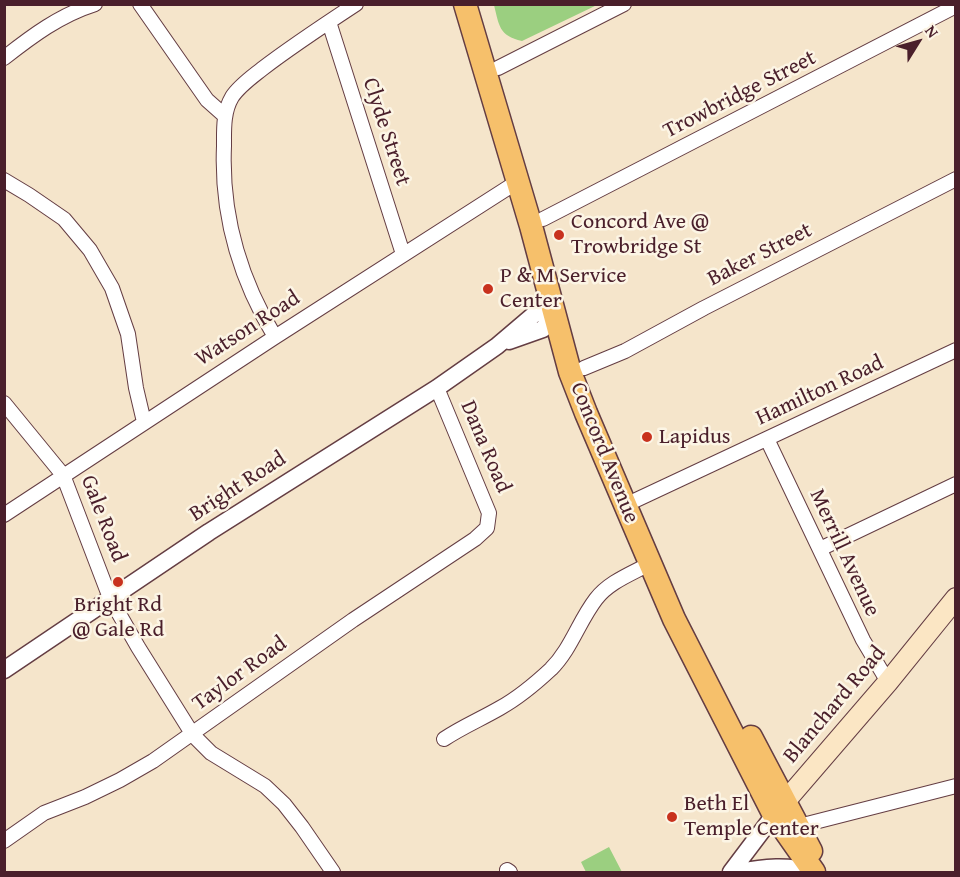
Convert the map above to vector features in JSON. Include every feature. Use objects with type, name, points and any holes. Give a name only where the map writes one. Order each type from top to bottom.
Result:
[{"type":"main road","name":"Concord Avenue","points":[[465,4],[491,70],[537,223],[577,370],[650,564],[674,619],[814,873]]},
{"type":"main road","name":"Concord Avenue","points":[[479,4],[491,70]]},
{"type":"main road","name":"Concord Avenue","points":[[577,370],[686,613],[780,808],[799,826],[809,847],[814,873]]},
{"type":"main road","name":"Blanchard Road","points":[[780,808],[888,682],[956,598]]},
{"type":"street","points":[[4,58],[57,20],[95,4]]},
{"type":"street","points":[[140,4],[207,100],[225,116]]},
{"type":"street","points":[[275,337],[251,292],[238,257],[228,217],[222,177],[225,116],[232,97],[249,80],[286,51],[356,4]]},
{"type":"street","points":[[491,70],[624,4]]},
{"type":"street","name":"Trowbridge Street","points":[[537,223],[956,6]]},
{"type":"street","name":"Clyde Street","points":[[329,22],[403,254]]},
{"type":"street","name":"Watson Road","points":[[4,515],[523,178]]},
{"type":"street","name":"Baker Street","points":[[577,370],[625,351],[746,286],[956,179]]},
{"type":"street","points":[[4,180],[64,219],[90,250],[112,288],[128,334],[144,422]]},
{"type":"street","name":"Bright Road","points":[[4,670],[209,532],[437,388],[497,346],[543,329],[561,310]]},
{"type":"street","name":"Hamilton Road","points":[[636,500],[956,350]]},
{"type":"street","name":"Dana Road","points":[[437,388],[477,480],[489,513],[488,523]]},
{"type":"street","name":"Gale Road","points":[[4,403],[63,475],[111,598],[138,647],[193,735],[211,753],[265,786],[302,827],[333,873]]},
{"type":"street","name":"Merrill Avenue","points":[[767,439],[862,640],[888,682]]},
{"type":"street","points":[[820,549],[956,484]]},
{"type":"street","name":"Taylor Road","points":[[4,841],[44,813],[120,780],[193,735],[229,706],[314,647],[476,539],[487,528],[488,523]]},
{"type":"street","points":[[444,739],[469,723],[501,708],[552,668],[566,651],[596,599],[610,586],[650,564]]},
{"type":"street","points":[[799,826],[956,786]]},
{"type":"street","name":"Blanchard Road","points":[[730,873],[780,808]]},
{"type":"street","points":[[742,873],[753,869],[794,868],[814,873]]},
{"type":"green space","points":[[494,4],[597,5],[522,41],[504,33]]},
{"type":"green space","points":[[609,847],[622,872],[586,872],[581,862]]},
{"type":"place","name":"Concord Ave @ Trowbridge St","points":[[559,235]]},
{"type":"place","name":"P & M Service Center","points":[[488,289]]},
{"type":"place","name":"Lapidus","points":[[647,437]]},
{"type":"place","name":"Bright Rd @ Gale Rd","points":[[118,582]]},
{"type":"place","name":"Beth El Temple Center","points":[[672,817]]}]
